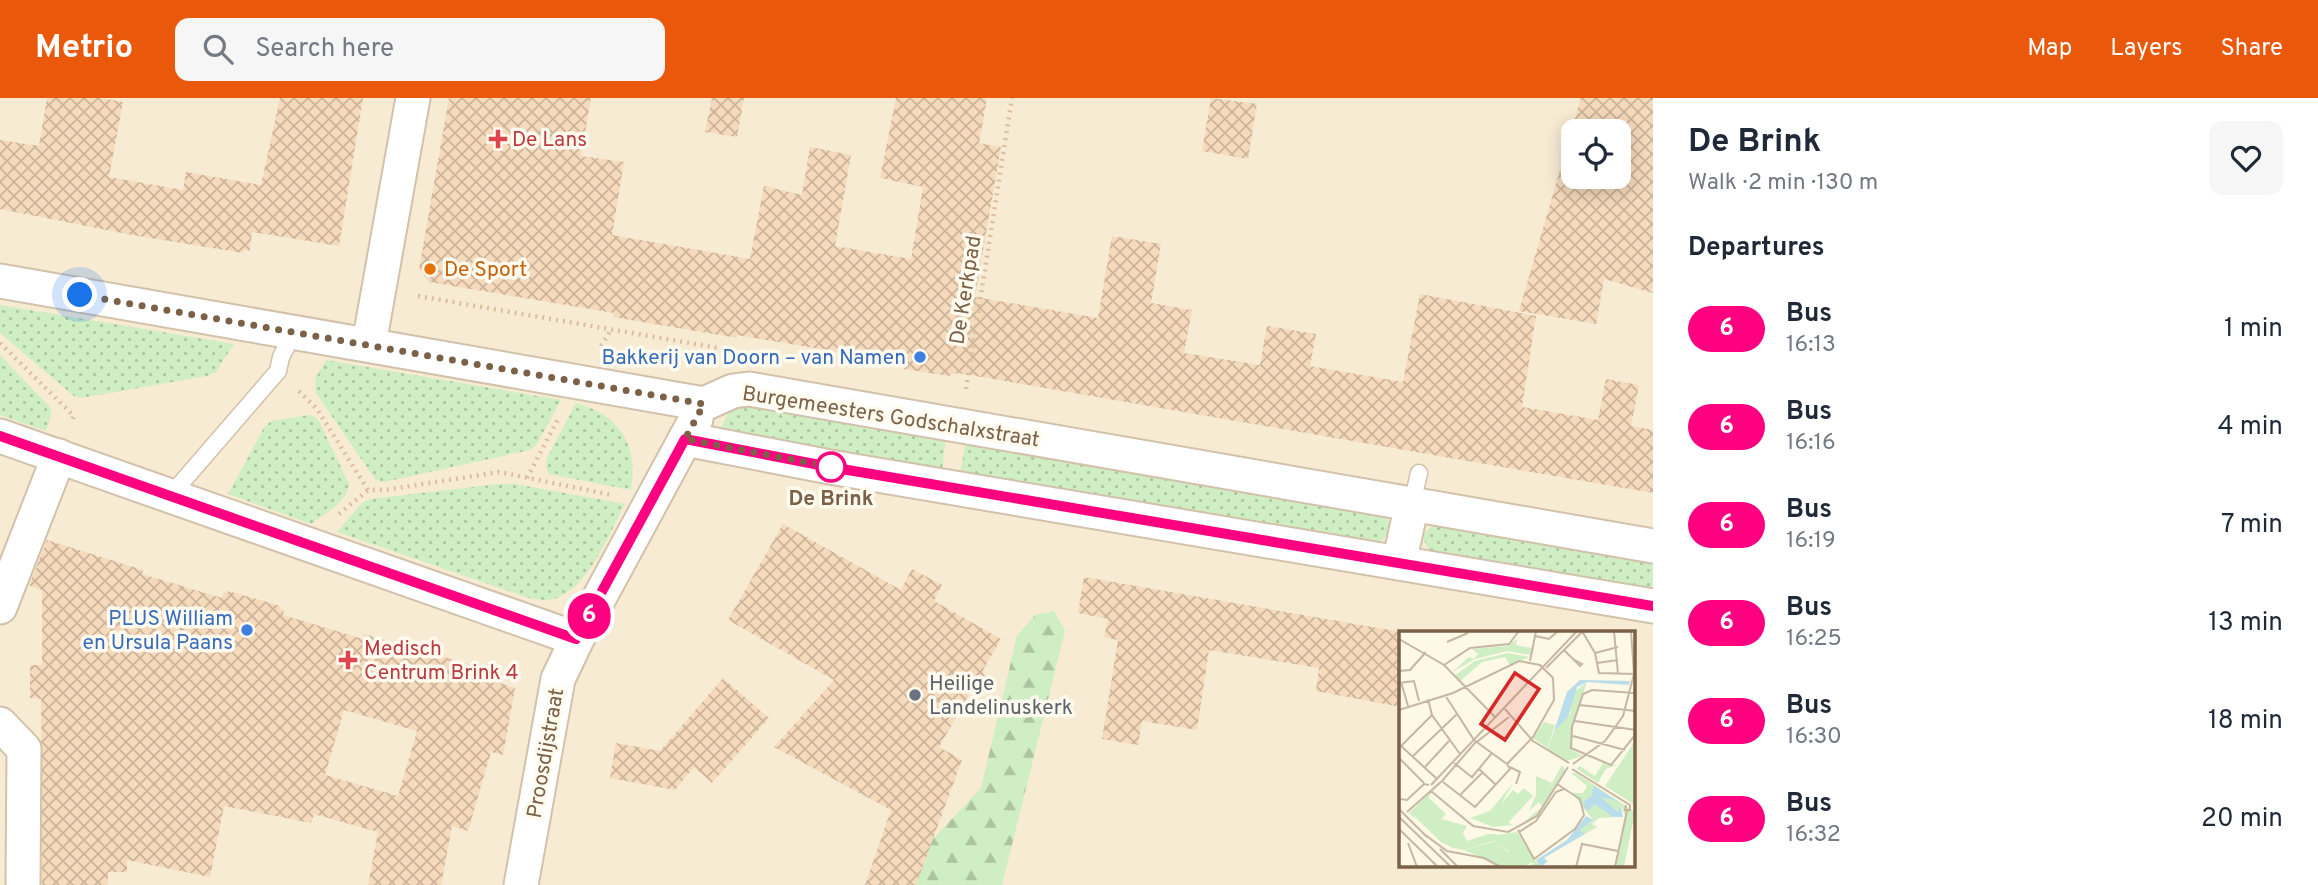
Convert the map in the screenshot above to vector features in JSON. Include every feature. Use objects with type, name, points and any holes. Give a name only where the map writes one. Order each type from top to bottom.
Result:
[{"type":"street","points":[[369,344],[413,98]]},
{"type":"street","points":[[0,281],[704,404]]},
{"type":"street","name":"Burgemeesters Godschalxstraat","points":[[704,404],[733,391],[749,389],[960,425],[1415,488],[1653,546]]},
{"type":"street","name":"Proosdijstraat","points":[[521,885],[558,679],[576,639],[704,404]]},
{"type":"street","points":[[0,436],[576,639]]},
{"type":"street","points":[[685,439],[1396,573],[1653,606]]},
{"type":"street","points":[[0,607],[59,456]]},
{"type":"street","points":[[1396,573],[1415,488]]},
{"type":"street","points":[[0,724],[24,749],[23,885]]},
{"type":"lane","points":[[170,496],[278,371],[281,357],[294,332]]},
{"type":"path","name":"De Kerkpad","points":[[960,425],[1012,98]]},
{"type":"path","points":[[379,289],[611,330]]},
{"type":"path","points":[[0,343],[74,415],[59,456]]},
{"type":"path","points":[[278,371],[317,409],[368,490],[385,490],[499,471],[650,503]]},
{"type":"shaded area","points":[[0,98],[1653,98],[1653,885],[0,885]]},
{"type":"green space","points":[[0,305],[234,344],[216,372],[207,376],[81,398],[74,396],[0,333]]},
{"type":"green space","points":[[0,355],[49,406],[52,412],[46,431],[0,415]]},
{"type":"green space","points":[[326,360],[561,400],[537,444],[530,450],[384,482],[375,479],[316,393],[315,379]]},
{"type":"green space","points":[[735,399],[946,437],[942,471],[718,434]]},
{"type":"green space","points":[[576,403],[605,416],[623,434],[632,459],[631,490],[549,474],[546,460]]},
{"type":"green space","points":[[309,415],[320,423],[349,484],[340,502],[311,524],[228,494],[265,426],[272,421]]},
{"type":"green space","points":[[966,440],[1386,516],[1389,530],[1386,537],[1375,545],[960,474]]},
{"type":"green space","points":[[515,484],[625,504],[587,572],[566,593],[551,600],[532,599],[337,532],[362,503],[370,499]]},
{"type":"green space","points":[[1441,523],[1653,560],[1653,593],[1430,553],[1423,538],[1430,528]]},
{"type":"green space","points":[[1054,611],[1065,631],[1002,885],[899,885],[903,871],[981,788],[1017,636],[1035,615]]},
{"type":"building","points":[[47,98],[101,98],[123,102],[109,177],[183,190],[186,172],[261,185],[280,98],[363,98],[339,246],[252,232],[250,251],[244,250],[243,253],[0,209],[0,140],[39,146]]},
{"type":"building","points":[[449,98],[591,98],[581,156],[624,162],[612,235],[750,259],[764,186],[802,195],[810,147],[851,155],[835,246],[911,259],[923,187],[880,178],[896,98],[987,98],[979,143],[1001,147],[975,297],[1098,318],[1112,236],[1161,244],[1151,303],[1192,310],[1184,353],[1260,365],[1267,326],[1316,334],[1310,366],[1403,382],[1420,294],[1536,316],[1522,407],[1598,420],[1606,379],[1639,385],[1631,426],[1653,430],[1653,493],[958,373],[948,376],[904,369],[905,363],[613,317],[614,313],[429,282],[419,269]]},
{"type":"building","points":[[712,98],[744,98],[737,137],[705,132]]},
{"type":"building","points":[[1211,98],[1257,104],[1248,159],[1202,151]]},
{"type":"building","points":[[1581,98],[1653,98],[1653,293],[1604,279],[1596,324],[1519,311],[1561,167],[1561,189],[1631,189],[1631,119],[1575,119]]},
{"type":"building","name":"Heilige Landelinuskerk","points":[[783,524],[901,590],[912,569],[942,585],[934,601],[1001,639],[983,670],[987,683],[974,686],[939,747],[962,760],[916,885],[865,885],[891,810],[774,747],[834,680],[728,620]]},
{"type":"building","points":[[47,540],[143,570],[142,574],[222,598],[224,592],[228,591],[281,606],[283,615],[363,639],[364,634],[503,674],[500,683],[515,688],[503,755],[491,752],[468,831],[452,826],[441,885],[368,885],[378,832],[314,814],[311,823],[224,806],[210,877],[127,860],[127,872],[108,872],[108,885],[42,885],[41,699],[30,698],[30,665],[42,665],[42,590],[30,586]],"holes":[[[344,710],[417,731],[398,796],[325,775]]]},
{"type":"building","points":[[1084,577],[1399,632],[1399,707],[1316,691],[1319,668],[1209,650],[1197,730],[1142,721],[1138,745],[1102,739],[1118,640],[1104,637],[1108,619],[1078,613]]},
{"type":"building","points":[[723,678],[769,718],[712,783],[694,767],[675,790],[610,778],[616,743],[660,751]]},
{"type":"bus line","name":"6","points":[[0,436],[576,639],[685,439],[830,467],[1653,606]]},
{"type":"place","name":"De Lans","points":[[498,139]]},
{"type":"place","name":"De Sport","points":[[430,269]]},
{"type":"place","name":"Bakkerij van Doorn – van Namen","points":[[920,357]]},
{"type":"place","name":"De Brink","points":[[831,467]]},
{"type":"place","name":"PLUS William en Ursula Paans","points":[[247,630]]},
{"type":"place","name":"Medisch Centrum Brink 4","points":[[348,660]]},
{"type":"place","name":"Heilige Landelinuskerk","points":[[915,695]]},
{"type":"route","points":[[80,295],[704,404],[685,439],[831,467]]}]
